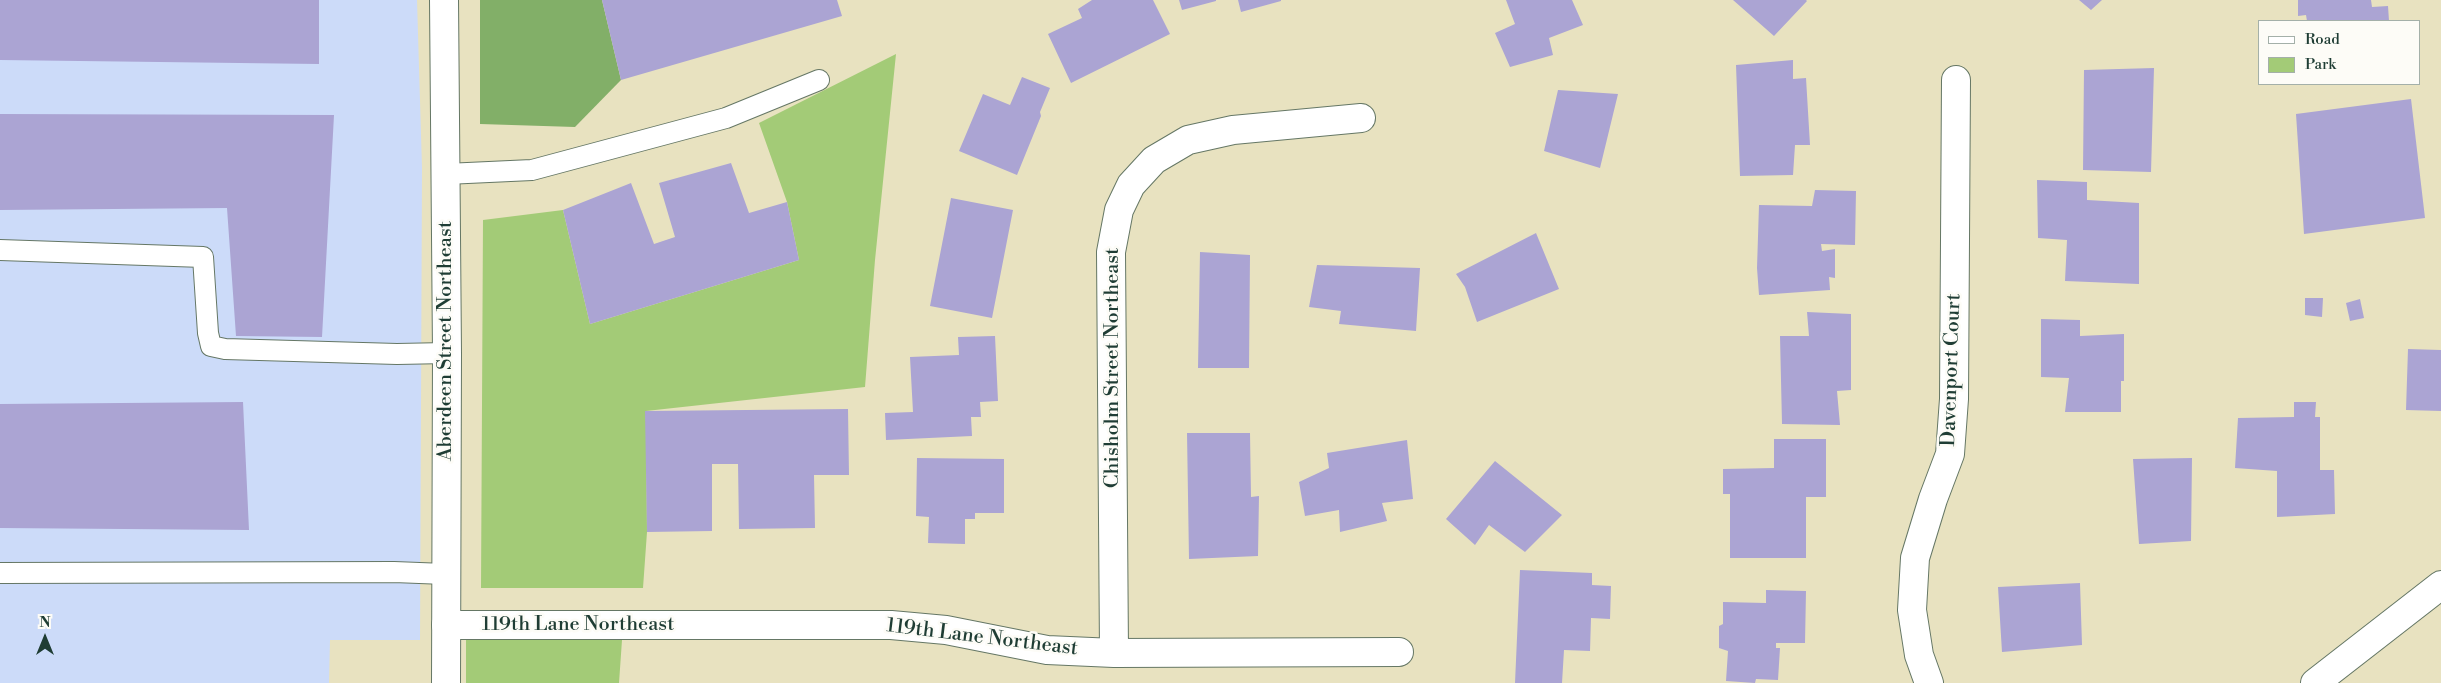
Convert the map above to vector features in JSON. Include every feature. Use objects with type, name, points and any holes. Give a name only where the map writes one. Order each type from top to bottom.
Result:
[{"type":"street","name":"Aberdeen Street Northeast","points":[[444,0],[447,353],[446,683]]},
{"type":"street","name":"Davenport Court","points":[[1929,683],[1919,655],[1912,610],[1915,558],[1932,499],[1950,454],[1954,400],[1956,80]]},
{"type":"street","name":"Chisholm Street Northeast","points":[[1114,653],[1111,252],[1119,210],[1131,185],[1154,160],[1188,140],[1233,130],[1361,118]]},
{"type":"street","points":[[2315,683],[2441,585]]},
{"type":"street","name":"119th Lane Northeast","points":[[446,625],[890,625],[946,630],[1048,650],[1114,653],[1399,652]]},
{"type":"lane","points":[[446,174],[532,170],[726,118],[819,80]]},
{"type":"lane","points":[[0,250],[204,258],[208,333],[211,346],[225,350],[397,354],[447,353]]},
{"type":"lane","points":[[0,572],[394,572],[445,574]]},
{"type":"shaded area","points":[[0,0],[417,0],[422,168],[420,640],[330,640],[329,683],[0,683]]},
{"type":"green space","points":[[480,0],[602,0],[621,80],[575,127],[480,124]]},
{"type":"green space","points":[[896,54],[875,260],[865,387],[646,411],[647,532],[643,588],[481,588],[483,220],[563,210],[590,324],[799,260],[787,202],[759,123]]},
{"type":"green space","points":[[466,640],[622,640],[619,683],[466,683]]},
{"type":"building","points":[[0,0],[319,0],[319,64],[0,60]]},
{"type":"building","points":[[602,0],[837,0],[842,16],[621,80]]},
{"type":"building","points":[[1092,0],[1153,0],[1170,34],[1071,83],[1048,34],[1082,18],[1078,9]]},
{"type":"building","points":[[1179,0],[1216,0],[1216,1],[1182,10]]},
{"type":"building","points":[[1238,0],[1281,0],[1281,1],[1241,12]]},
{"type":"building","points":[[1506,0],[1572,0],[1583,25],[1549,38],[1553,55],[1510,67],[1495,33],[1515,24]]},
{"type":"building","points":[[1733,0],[1806,0],[1807,1],[1774,36]]},
{"type":"building","points":[[2079,0],[2102,0],[2091,10]]},
{"type":"building","points":[[2298,0],[2371,0],[2372,7],[2388,6],[2389,20],[2307,20],[2306,15],[2298,16]]},
{"type":"building","points":[[1793,60],[1793,79],[1806,78],[1810,145],[1795,145],[1793,175],[1740,176],[1736,65]]},
{"type":"building","points":[[2154,68],[2151,172],[2083,170],[2084,70]]},
{"type":"building","points":[[1022,77],[1050,88],[1040,112],[1041,116],[1017,175],[959,151],[983,94],[1010,105]]},
{"type":"building","points":[[1558,90],[1618,94],[1600,168],[1544,151]]},
{"type":"building","points":[[2411,99],[2425,218],[2304,234],[2296,114]]},
{"type":"building","points":[[0,114],[334,115],[322,337],[236,336],[227,208],[0,210]]},
{"type":"building","points":[[731,163],[749,213],[787,202],[799,260],[590,324],[563,210],[631,183],[654,244],[675,237],[659,183]]},
{"type":"building","points":[[2037,180],[2087,182],[2087,200],[2139,203],[2139,284],[2065,281],[2067,240],[2038,238]]},
{"type":"building","points":[[1815,190],[1856,191],[1855,245],[1821,244],[1822,251],[1835,249],[1835,278],[1829,277],[1830,290],[1759,295],[1757,268],[1759,205],[1812,206]]},
{"type":"building","points":[[951,198],[1013,210],[992,318],[930,306]]},
{"type":"building","points":[[1536,233],[1559,289],[1477,322],[1465,287],[1456,274]]},
{"type":"building","points":[[1200,252],[1250,255],[1249,368],[1198,368]]},
{"type":"building","points":[[1317,265],[1420,268],[1416,331],[1339,324],[1341,311],[1309,307]]},
{"type":"building","points":[[2305,298],[2323,298],[2322,317],[2305,315]]},
{"type":"building","points":[[2360,299],[2364,318],[2350,321],[2346,303]]},
{"type":"building","points":[[1807,312],[1851,314],[1851,390],[1837,391],[1840,425],[1782,424],[1780,336],[1809,336]]},
{"type":"building","points":[[2041,319],[2080,320],[2080,336],[2124,334],[2124,381],[2121,381],[2121,412],[2065,412],[2069,378],[2041,377]]},
{"type":"building","points":[[995,336],[998,401],[980,402],[981,417],[971,417],[972,436],[886,440],[885,413],[913,412],[910,357],[959,355],[958,337]]},
{"type":"building","points":[[2408,349],[2441,350],[2441,411],[2406,410]]},
{"type":"building","points":[[243,402],[249,530],[0,528],[0,404]]},
{"type":"building","points":[[2294,402],[2316,402],[2315,417],[2320,417],[2320,470],[2334,470],[2335,514],[2277,517],[2277,471],[2235,468],[2238,418],[2294,417]]},
{"type":"building","points":[[848,409],[849,475],[814,475],[815,528],[739,529],[738,464],[712,464],[712,531],[647,532],[645,411]]},
{"type":"building","points":[[1187,433],[1250,433],[1251,497],[1259,496],[1258,556],[1189,559]]},
{"type":"building","points":[[1774,439],[1826,439],[1826,497],[1806,497],[1806,558],[1730,558],[1730,494],[1723,494],[1723,469],[1774,468]]},
{"type":"building","points":[[1407,440],[1413,499],[1382,503],[1387,521],[1340,532],[1339,510],[1305,516],[1299,482],[1329,468],[1327,453]]},
{"type":"building","points":[[917,458],[1004,459],[1004,513],[975,513],[975,519],[965,519],[965,544],[928,543],[929,517],[916,516]]},
{"type":"building","points":[[2192,458],[2191,541],[2139,544],[2133,459]]},
{"type":"building","points":[[1495,461],[1562,515],[1525,552],[1489,525],[1475,545],[1446,519]]},
{"type":"building","points":[[1520,570],[1592,573],[1592,585],[1611,586],[1610,619],[1591,618],[1590,651],[1564,650],[1562,683],[1515,683]]},
{"type":"building","points":[[2080,583],[2082,645],[2002,652],[1998,587]]},
{"type":"building","points":[[1766,590],[1806,591],[1805,643],[1776,643],[1776,648],[1780,648],[1778,680],[1756,679],[1755,683],[1726,681],[1728,651],[1719,648],[1719,626],[1723,624],[1723,602],[1766,603]]}]
